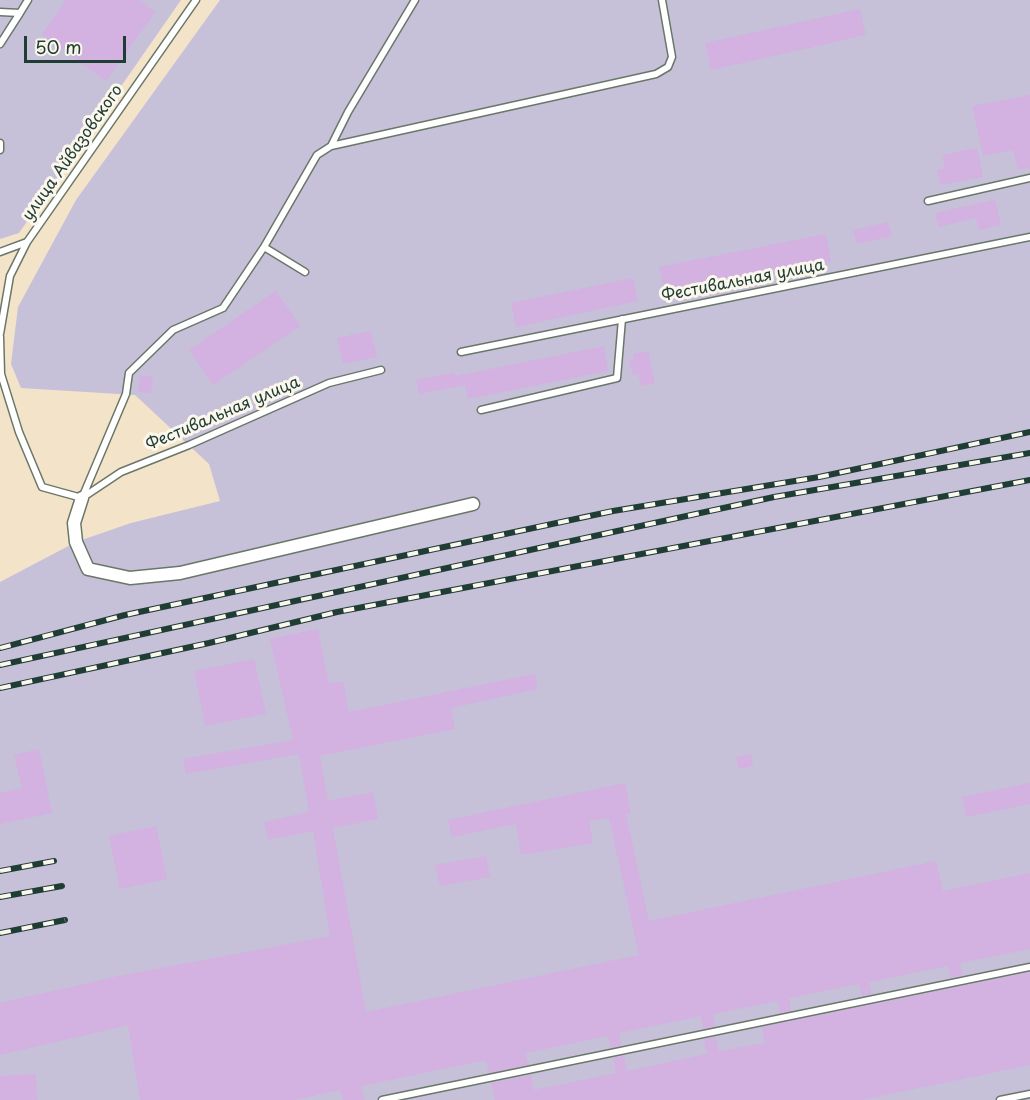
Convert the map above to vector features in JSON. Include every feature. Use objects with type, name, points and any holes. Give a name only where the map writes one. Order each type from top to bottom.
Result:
[{"type":"street","points":[[82,498],[74,523],[76,542],[88,569],[130,578],[180,573],[473,504]]},
{"type":"lane","points":[[0,44],[28,0]]},
{"type":"lane","name":"улица Айвазовского","points":[[82,498],[42,487],[19,432],[1,374],[0,336],[10,276],[27,242],[196,0]]},
{"type":"lane","points":[[331,146],[348,111],[415,0]]},
{"type":"lane","points":[[82,498],[126,394],[129,373],[173,330],[223,308],[264,247],[317,155],[331,146],[656,74],[668,67],[672,57],[662,0]]},
{"type":"lane","points":[[0,12],[20,13]]},
{"type":"lane","points":[[0,143],[0,150]]},
{"type":"lane","points":[[928,201],[1030,178]]},
{"type":"lane","name":"Фестивальная улица","points":[[461,352],[1030,237]]},
{"type":"lane","points":[[0,252],[27,242]]},
{"type":"lane","points":[[264,247],[305,272]]},
{"type":"lane","points":[[482,410],[617,378],[622,319]]},
{"type":"lane","name":"Фестивальная улица","points":[[82,498],[121,472],[189,445],[329,383],[381,370]]},
{"type":"lane","points":[[382,1100],[1030,967]]},
{"type":"lane","points":[[1000,1100],[1030,1094]]},
{"type":"shaded area","points":[[0,0],[181,0],[19,233],[0,239]]},
{"type":"shaded area","points":[[220,0],[1030,0],[1030,1100],[0,1100],[0,582],[76,542],[131,523],[220,501],[209,464],[135,395],[21,388],[11,364],[18,307],[76,200]]},
{"type":"building","points":[[66,0],[139,0],[155,12],[106,81],[42,34]]},
{"type":"building","points":[[860,9],[866,35],[711,70],[705,43]]},
{"type":"building","points":[[1030,95],[1030,168],[1018,170],[1013,150],[983,156],[972,106]]},
{"type":"building","points":[[977,148],[983,177],[940,185],[937,170],[945,168],[942,155]]},
{"type":"building","points":[[995,200],[1001,225],[979,230],[976,218],[939,227],[935,213]]},
{"type":"building","points":[[888,222],[892,236],[857,244],[853,230]]},
{"type":"building","points":[[826,234],[831,262],[665,295],[659,267]]},
{"type":"building","points":[[633,278],[638,301],[516,327],[511,303]]},
{"type":"building","points":[[276,291],[300,326],[213,385],[189,350]]},
{"type":"building","points":[[371,331],[377,357],[343,364],[337,338]]},
{"type":"building","points":[[604,346],[608,371],[468,399],[465,385],[419,394],[416,380],[455,372],[455,376]]},
{"type":"building","points":[[648,351],[655,383],[641,386],[638,374],[633,375],[629,360],[634,359],[633,354]]},
{"type":"building","points":[[140,375],[153,377],[151,393],[138,392]]},
{"type":"building","points":[[318,629],[329,684],[343,681],[349,712],[535,674],[538,689],[451,708],[455,729],[320,756],[328,801],[373,792],[378,819],[333,828],[366,1012],[639,955],[609,818],[589,821],[593,843],[521,855],[516,824],[452,837],[448,820],[625,783],[631,813],[626,814],[649,921],[936,861],[943,891],[1030,873],[1030,949],[960,963],[963,975],[951,978],[948,966],[869,982],[872,994],[862,996],[859,984],[789,998],[791,1011],[780,1013],[778,1001],[713,1014],[715,1026],[703,1029],[701,1016],[619,1033],[621,1046],[611,1048],[608,1036],[525,1053],[528,1065],[489,1073],[486,1060],[361,1086],[365,1100],[343,1100],[340,1090],[294,1100],[140,1100],[128,1025],[0,1055],[0,1003],[119,976],[330,936],[313,831],[268,840],[264,822],[309,812],[299,754],[186,774],[183,759],[293,740],[270,639]]},
{"type":"building","points":[[254,659],[266,714],[205,726],[194,671]]},
{"type":"building","points":[[39,749],[52,813],[0,824],[0,793],[22,788],[14,755]]},
{"type":"building","points":[[751,754],[753,766],[739,769],[736,757]]},
{"type":"building","points":[[1030,783],[1030,804],[966,817],[962,797]]},
{"type":"building","points":[[156,826],[167,879],[120,889],[109,836]]},
{"type":"building","points":[[486,856],[490,877],[440,886],[435,865]]},
{"type":"building","points":[[1030,972],[1030,1065],[861,1100],[495,1100],[491,1083],[531,1075],[534,1090],[616,1073],[613,1058],[624,1056],[627,1071],[707,1054],[704,1039],[716,1037],[719,1051],[765,1043],[762,1027]]},
{"type":"building","points":[[36,1074],[37,1100],[0,1100],[0,1076]]},
{"type":"railway","points":[[0,648],[125,615],[613,511],[819,477],[1030,432]]},
{"type":"railway","points":[[0,665],[774,497],[1030,453]]},
{"type":"railway","points":[[0,688],[209,643],[337,612],[1030,480]]},
{"type":"railway","points":[[0,871],[54,861]]},
{"type":"railway","points":[[0,897],[62,886]]},
{"type":"railway","points":[[0,933],[65,920]]}]
